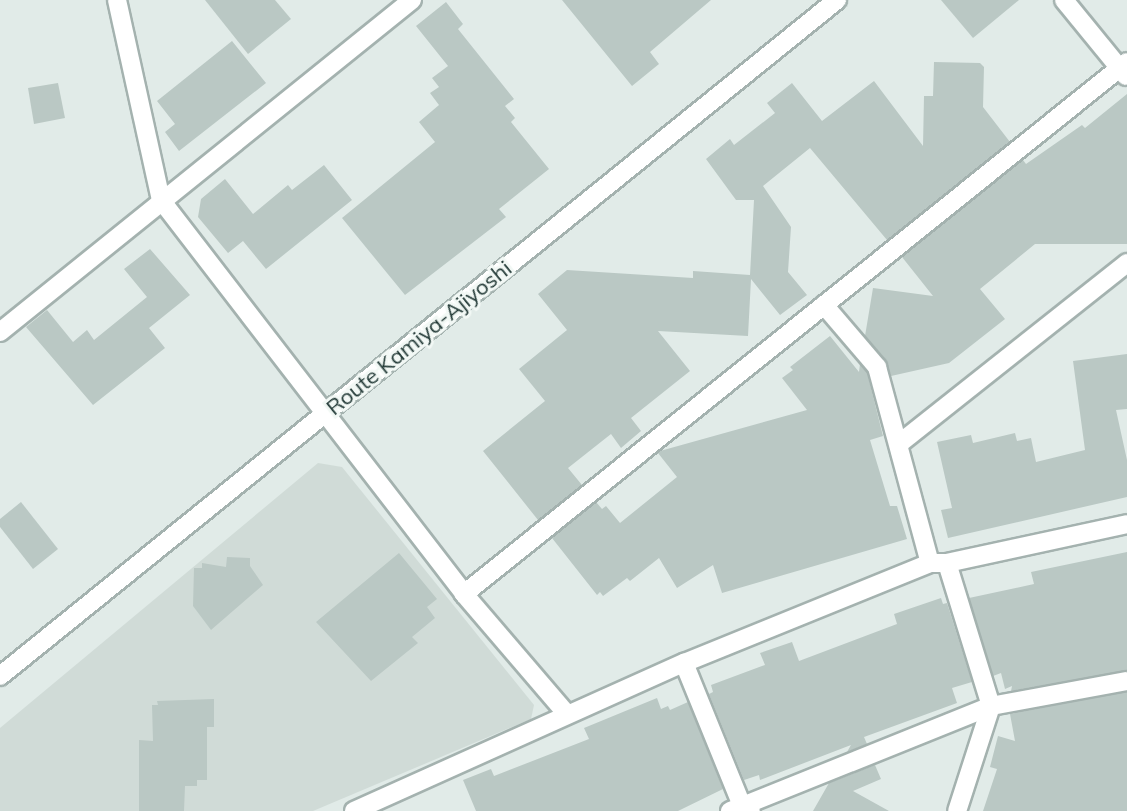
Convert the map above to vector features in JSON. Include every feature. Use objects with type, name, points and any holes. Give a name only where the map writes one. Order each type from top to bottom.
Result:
[{"type":"street","points":[[117,0],[161,200],[327,412],[464,594],[567,714]]},
{"type":"street","points":[[0,332],[412,0]]},
{"type":"street","name":"Route Kamiya-Ajiyoshi","points":[[0,676],[837,0]]},
{"type":"street","points":[[464,594],[824,305],[1125,69],[1064,0]]},
{"type":"street","points":[[900,443],[1127,263]]},
{"type":"street","points":[[824,305],[877,367],[938,563],[990,706],[957,811]]},
{"type":"street","points":[[354,811],[684,663],[938,563],[1127,524]]},
{"type":"street","points":[[684,663],[741,809],[990,706],[1127,681]]},
{"type":"shaded area","points":[[318,463],[342,467],[534,705],[531,719],[313,811],[0,811],[0,728]]},
{"type":"building","points":[[205,0],[275,0],[291,19],[248,54]]},
{"type":"building","points":[[562,0],[711,0],[650,52],[659,64],[632,86]]},
{"type":"building","points":[[941,0],[1019,0],[973,38]]},
{"type":"building","points":[[446,2],[463,24],[458,29],[514,99],[505,106],[515,118],[511,122],[549,169],[499,209],[506,217],[405,295],[342,218],[435,142],[419,122],[439,105],[430,93],[439,87],[432,78],[448,66],[416,26]]},
{"type":"building","points":[[232,41],[266,83],[179,151],[165,132],[175,124],[157,101]]},
{"type":"building","points":[[934,62],[980,63],[984,67],[983,107],[1010,142],[887,240],[810,148],[763,186],[791,227],[788,272],[807,295],[780,315],[751,279],[748,336],[658,331],[690,371],[631,418],[641,431],[621,448],[611,434],[568,468],[582,485],[538,520],[483,451],[545,401],[519,369],[567,330],[538,294],[567,270],[693,278],[693,271],[750,275],[754,200],[736,200],[706,159],[730,139],[734,145],[775,113],[767,103],[792,83],[822,121],[874,81],[923,146],[924,96],[933,96]]},
{"type":"building","points":[[58,83],[65,118],[34,124],[28,88]]},
{"type":"building","points":[[1127,94],[1127,244],[1035,244],[980,289],[1005,319],[949,363],[891,376],[886,360],[865,336],[873,288],[933,296],[902,257],[1023,160],[1026,164],[1082,125],[1085,128]]},
{"type":"building","points":[[324,165],[352,200],[266,269],[243,241],[228,253],[198,217],[201,199],[225,179],[253,214],[288,185],[292,190]]},
{"type":"building","points":[[150,249],[190,295],[149,328],[165,348],[93,405],[26,327],[47,310],[73,342],[87,330],[94,340],[147,297],[124,269]]},
{"type":"building","points":[[830,336],[859,372],[860,364],[867,372],[883,436],[870,440],[890,506],[897,506],[907,539],[722,593],[713,565],[677,588],[659,558],[630,581],[627,578],[603,596],[600,592],[597,595],[552,538],[596,502],[602,509],[606,506],[620,523],[677,477],[658,453],[660,451],[807,410],[782,378],[793,370],[790,367]]},
{"type":"building","points":[[1127,354],[1127,409],[1116,410],[1127,460],[1127,497],[948,538],[941,510],[952,508],[937,442],[971,435],[973,443],[1015,433],[1017,441],[1031,438],[1036,462],[1085,450],[1073,361]]},
{"type":"building","points":[[21,502],[58,549],[33,569],[0,527],[0,519]]},
{"type":"building","points":[[1127,552],[1127,670],[1011,691],[1012,686],[1005,689],[1001,673],[993,676],[969,598],[1034,584],[1031,572]]},
{"type":"building","points":[[399,553],[437,599],[427,607],[435,618],[412,637],[418,643],[371,681],[316,622]]},
{"type":"building","points":[[227,557],[250,558],[250,566],[263,585],[211,630],[193,606],[194,568],[202,568],[202,563],[226,567]]},
{"type":"building","points":[[941,598],[943,604],[947,603],[972,682],[952,688],[957,703],[864,737],[867,744],[847,752],[851,745],[760,780],[759,775],[744,780],[709,694],[713,692],[711,685],[765,665],[760,653],[792,642],[799,661],[897,624],[894,614]]},
{"type":"building","points":[[1127,692],[1127,811],[983,811],[997,769],[990,767],[998,736],[1015,741],[1010,714]]},
{"type":"building","points":[[657,698],[661,709],[668,706],[670,710],[688,702],[723,789],[678,811],[476,811],[463,780],[491,769],[494,776],[589,739],[584,728]]},
{"type":"building","points":[[214,699],[214,727],[207,727],[207,780],[197,780],[197,786],[185,786],[184,811],[139,811],[139,740],[153,741],[152,705],[158,705],[157,701]]},
{"type":"building","points":[[875,765],[881,779],[853,791],[889,811],[813,811],[829,783]]}]
